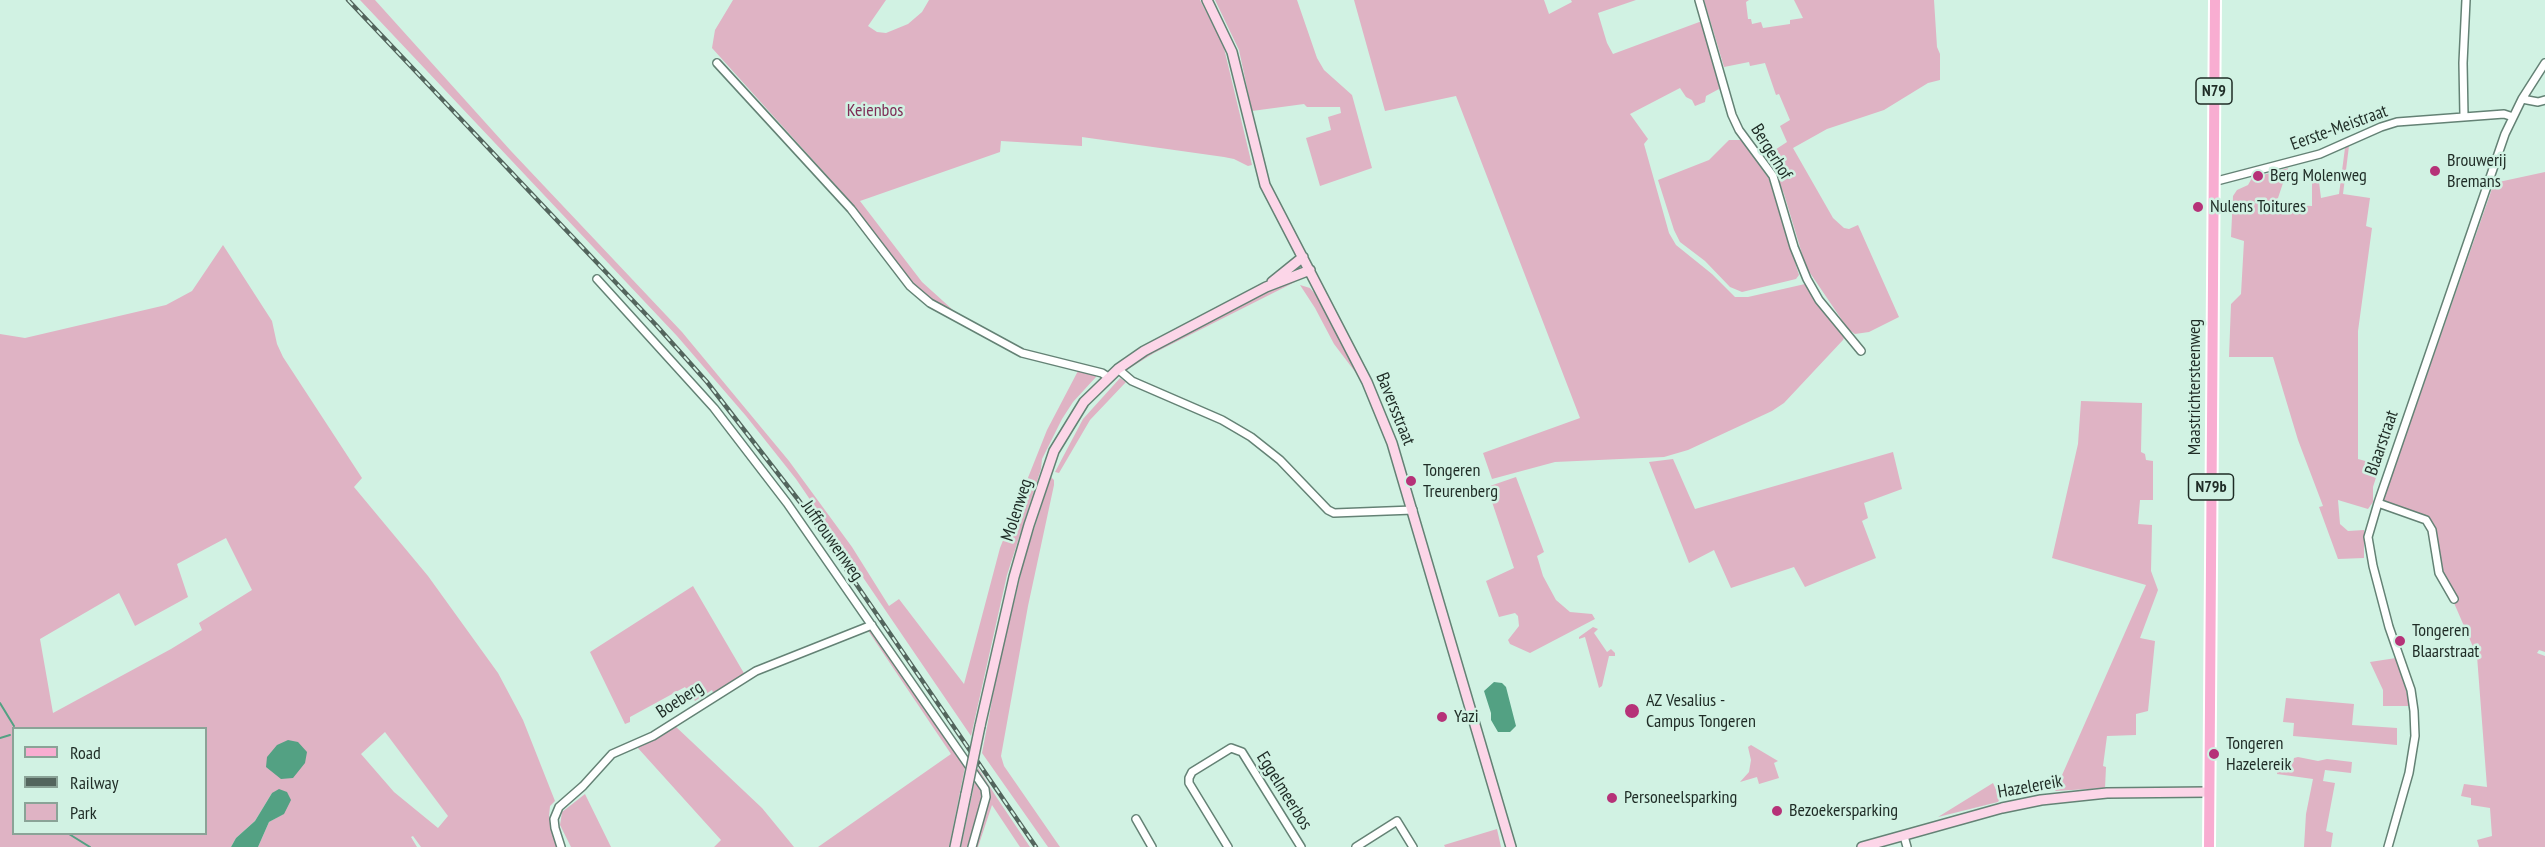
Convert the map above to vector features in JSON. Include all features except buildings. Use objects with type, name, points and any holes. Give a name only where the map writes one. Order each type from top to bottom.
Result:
[{"type":"main road","name":"Baversstraat","points":[[1208,0],[1232,51],[1265,185],[1373,394],[1392,443],[1511,847]]},
{"type":"main road","name":"Maastrichtersteenweg","points":[[2209,847],[2215,0]]},
{"type":"main road","name":"Molenweg","points":[[1266,287],[1303,257]]},
{"type":"main road","name":"Molenweg","points":[[955,847],[1014,577],[1054,451],[1072,418],[1108,377],[1144,351],[1266,287],[1310,270]]},
{"type":"main road","name":"Hazelereik","points":[[1862,847],[2002,808],[2051,798],[2107,793],[2208,792]]},
{"type":"street","name":"Bergerhof","points":[[1699,0],[1720,68],[1725,95],[1736,123],[1773,176],[1794,247],[1807,279],[1819,300],[1861,351]]},
{"type":"street","points":[[2464,116],[2463,63],[2466,0]]},
{"type":"street","points":[[717,63],[851,209],[910,286],[930,303],[1022,353],[1102,373],[1108,377]]},
{"type":"street","name":"Blaarstraat","points":[[2388,847],[2409,773],[2415,736],[2415,719],[2411,690],[2389,627],[2368,550],[2368,537],[2502,144],[2522,99],[2545,63]]},
{"type":"street","points":[[2522,99],[2538,102],[2545,100]]},
{"type":"street","name":"Eerste-Meistraat","points":[[2213,182],[2320,154],[2380,127],[2397,122],[2504,114],[2513,117]]},
{"type":"street","name":"Juffrouwenweg","points":[[597,279],[714,408],[787,503],[985,789],[986,797],[972,847]]},
{"type":"street","points":[[1118,369],[1132,381],[1222,420],[1251,437],[1280,460],[1328,510],[1334,513],[1413,510]]},
{"type":"street","points":[[2378,503],[2426,520],[2432,530],[2439,573],[2454,599]]},
{"type":"street","name":"Boeberg","points":[[561,847],[554,819],[559,807],[583,786],[612,754],[653,736],[756,671],[872,625]]},
{"type":"street","name":"Eggelmeerbos","points":[[1228,847],[1189,783],[1189,778],[1192,772],[1231,748],[1242,752],[1301,847]]},
{"type":"street","points":[[1136,819],[1152,847]]},
{"type":"street","points":[[1356,847],[1397,821],[1413,847]]},
{"type":"street","points":[[1904,836],[1907,847]]},
{"type":"green space","points":[[360,0],[375,0],[511,151],[682,332],[789,461],[852,547],[889,606],[899,599],[964,684],[1000,548],[1047,430],[1079,369],[1095,373],[1096,377],[1073,402],[1062,419],[1042,459],[1041,469],[1007,575],[971,736],[796,479],[746,416],[677,336]]},
{"type":"green space","name":"Keienbos","points":[[733,0],[886,0],[868,26],[877,32],[886,33],[908,24],[922,12],[929,0],[1200,0],[1223,44],[1252,165],[1248,166],[1224,157],[1082,137],[1082,146],[1001,141],[1000,152],[860,201],[922,282],[964,320],[942,308],[916,288],[848,199],[712,48],[715,30]]},
{"type":"green space","points":[[1215,0],[1297,0],[1317,58],[1324,70],[1352,95],[1372,168],[1320,186],[1306,138],[1331,130],[1328,117],[1341,113],[1340,107],[1307,107],[1304,104],[1252,111],[1239,50]]},
{"type":"green space","points":[[1354,0],[1544,0],[1549,14],[1572,2],[1571,0],[1636,0],[1598,13],[1607,43],[1613,54],[1702,21],[1718,73],[1719,89],[1706,96],[1705,102],[1695,106],[1680,88],[1630,114],[1648,139],[1644,144],[1669,233],[1676,245],[1712,274],[1735,297],[1748,297],[1805,284],[1844,338],[1843,340],[1784,403],[1772,411],[1688,450],[1664,457],[1555,462],[1492,479],[1483,453],[1580,418],[1456,96],[1385,111]]},
{"type":"green space","points":[[1704,0],[1749,0],[1746,2],[1748,19],[1751,19],[1752,24],[1761,22],[1763,28],[1790,24],[1790,20],[1803,18],[1794,0],[1934,0],[1937,47],[1940,54],[1940,80],[1928,83],[1884,110],[1827,129],[1793,148],[1833,218],[1844,228],[1849,229],[1858,225],[1899,317],[1869,332],[1855,334],[1848,329],[1806,267],[1784,194],[1776,175],[1764,157],[1787,142],[1780,126],[1790,120],[1779,94],[1776,95],[1765,63],[1750,66],[1749,62],[1724,67]]},
{"type":"green space","points":[[1729,140],[1742,140],[1769,179],[1799,275],[1796,279],[1742,292],[1730,287],[1705,261],[1680,242],[1674,230],[1658,180],[1709,160]]},
{"type":"green space","points":[[2349,146],[2343,194],[2370,198],[2366,226],[2372,228],[2358,331],[2358,459],[2380,465],[2373,487],[2373,502],[2368,509],[2338,500],[2340,524],[2348,531],[2364,530],[2364,558],[2338,559],[2319,507],[2323,506],[2298,440],[2273,357],[2229,357],[2231,304],[2241,294],[2244,241],[2231,237],[2233,196],[2237,190],[2248,185],[2252,178],[2288,168],[2276,204],[2312,206],[2312,175],[2318,174],[2321,198],[2339,194],[2345,148]]},
{"type":"green space","points":[[2545,172],[2545,652],[2539,650],[2537,653],[2545,656],[2545,847],[2479,847],[2477,840],[2492,836],[2490,808],[2471,805],[2471,798],[2461,796],[2464,784],[2487,787],[2477,656],[2441,573],[2435,526],[2427,516],[2383,501],[2494,183]]},
{"type":"green space","points":[[223,245],[272,321],[277,344],[283,357],[362,478],[354,487],[428,576],[498,673],[523,720],[555,801],[550,806],[549,816],[557,847],[421,847],[413,836],[411,837],[417,847],[258,847],[269,822],[283,814],[272,793],[255,821],[236,838],[231,847],[0,847],[0,334],[25,338],[166,305],[192,291]],"holes":[[[226,538],[252,590],[199,623],[202,630],[53,713],[40,639],[119,593],[135,626],[188,597],[177,564]],[[385,732],[448,816],[438,828],[394,792],[361,754]]]},
{"type":"green space","points":[[1294,280],[1295,282],[1154,353],[1125,371],[1124,369],[1142,357],[1266,292]]},
{"type":"green space","points":[[1300,285],[1317,293],[1356,373],[1334,344]]},
{"type":"green space","points":[[1120,378],[1126,382],[1090,420],[1059,473],[1055,472],[1083,419]]},
{"type":"green space","points":[[2081,401],[2142,403],[2141,452],[2145,454],[2146,460],[2153,461],[2153,500],[2140,500],[2138,524],[2152,525],[2151,571],[2158,590],[2140,638],[2155,641],[2148,711],[2136,714],[2136,735],[2107,736],[2103,766],[2106,767],[2105,788],[2055,791],[2146,585],[2052,558],[2078,444]]},
{"type":"green space","points":[[1893,452],[1902,489],[1864,503],[1868,518],[1862,521],[1876,558],[1805,587],[1794,567],[1731,588],[1714,550],[1689,563],[1649,462],[1673,459],[1695,509]]},
{"type":"green space","points":[[1051,477],[1054,485],[1028,606],[1001,756],[1004,766],[1060,847],[1048,847],[982,753],[998,669],[1025,557]]},
{"type":"green space","points":[[1516,477],[1544,552],[1537,556],[1543,576],[1556,600],[1570,612],[1592,614],[1595,619],[1530,653],[1510,644],[1508,640],[1519,626],[1518,616],[1515,613],[1499,617],[1486,581],[1514,568],[1487,487]]},
{"type":"green space","points":[[693,586],[745,675],[714,695],[712,690],[695,701],[685,687],[630,717],[630,722],[625,724],[590,652]]},
{"type":"green space","points":[[1593,627],[1598,629],[1594,633],[1607,652],[1611,649],[1615,653],[1615,656],[1609,656],[1602,686],[1599,688],[1585,637],[1579,639]]},
{"type":"green space","points":[[867,629],[870,629],[921,700],[965,767],[949,847],[818,847],[951,754]]},
{"type":"green space","points":[[2396,658],[2410,706],[2383,706],[2383,690],[2370,662]]},
{"type":"green space","points":[[2286,698],[2354,704],[2352,725],[2397,728],[2397,745],[2293,736],[2294,723],[2283,722]]},
{"type":"green space","points":[[674,725],[762,808],[794,847],[714,847],[721,840],[637,747]]},
{"type":"green space","points":[[1751,745],[1778,761],[1774,763],[1779,778],[1759,784],[1757,777],[1740,782],[1749,772],[1751,760],[1748,747]]},
{"type":"green space","points":[[2294,758],[2318,761],[2327,759],[2352,762],[2351,773],[2325,770],[2323,781],[2335,783],[2326,831],[2333,833],[2331,847],[2304,847],[2306,814],[2313,779],[2277,774],[2279,761],[2293,762]]},
{"type":"green space","points":[[978,768],[1030,847],[1020,847],[992,805],[978,847],[974,847],[989,793],[977,773]]},
{"type":"green space","points":[[975,781],[984,795],[970,847],[961,847]]},
{"type":"green space","points":[[1993,783],[2000,798],[1998,802],[1938,817]]},
{"type":"green space","points":[[585,794],[611,847],[571,847],[560,825],[562,812]]},
{"type":"green space","points":[[1497,829],[1501,847],[1445,847],[1444,845]]},
{"type":"shaded area","points":[[1494,682],[1502,683],[1506,687],[1516,726],[1510,732],[1498,732],[1491,720],[1484,691]]},
{"type":"shaded area","points":[[288,740],[298,742],[307,752],[305,763],[293,778],[281,779],[266,767],[267,757],[277,745]]},
{"type":"shaded area","points":[[279,789],[287,792],[291,800],[284,814],[269,822],[258,847],[231,847],[236,838],[255,821],[272,793]]},
{"type":"waterway","points":[[0,703],[14,726]]},
{"type":"waterway","points":[[0,738],[10,735]]},
{"type":"waterway","points":[[71,835],[90,847]]},
{"type":"railway","points":[[348,0],[656,325],[707,382],[800,502],[1036,847]]},
{"type":"place","name":"Brouwerij Bremans","points":[[2435,171]]},
{"type":"place","name":"Berg Molenweg","points":[[2258,176]]},
{"type":"place","name":"Nulens Toitures","points":[[2198,207]]},
{"type":"place","name":"Tongeren Treurenberg","points":[[1411,481]]},
{"type":"place","name":"Tongeren Blaarstraat","points":[[2400,641]]},
{"type":"place","name":"AZ Vesalius - Campus Tongeren","points":[[1632,711]]},
{"type":"place","name":"Yazi","points":[[1442,717]]},
{"type":"place","name":"Tongeren Hazelereik","points":[[2214,754]]},
{"type":"place","name":"Personeelsparking","points":[[1612,798]]},
{"type":"place","name":"Bezoekersparking","points":[[1777,811]]}]
